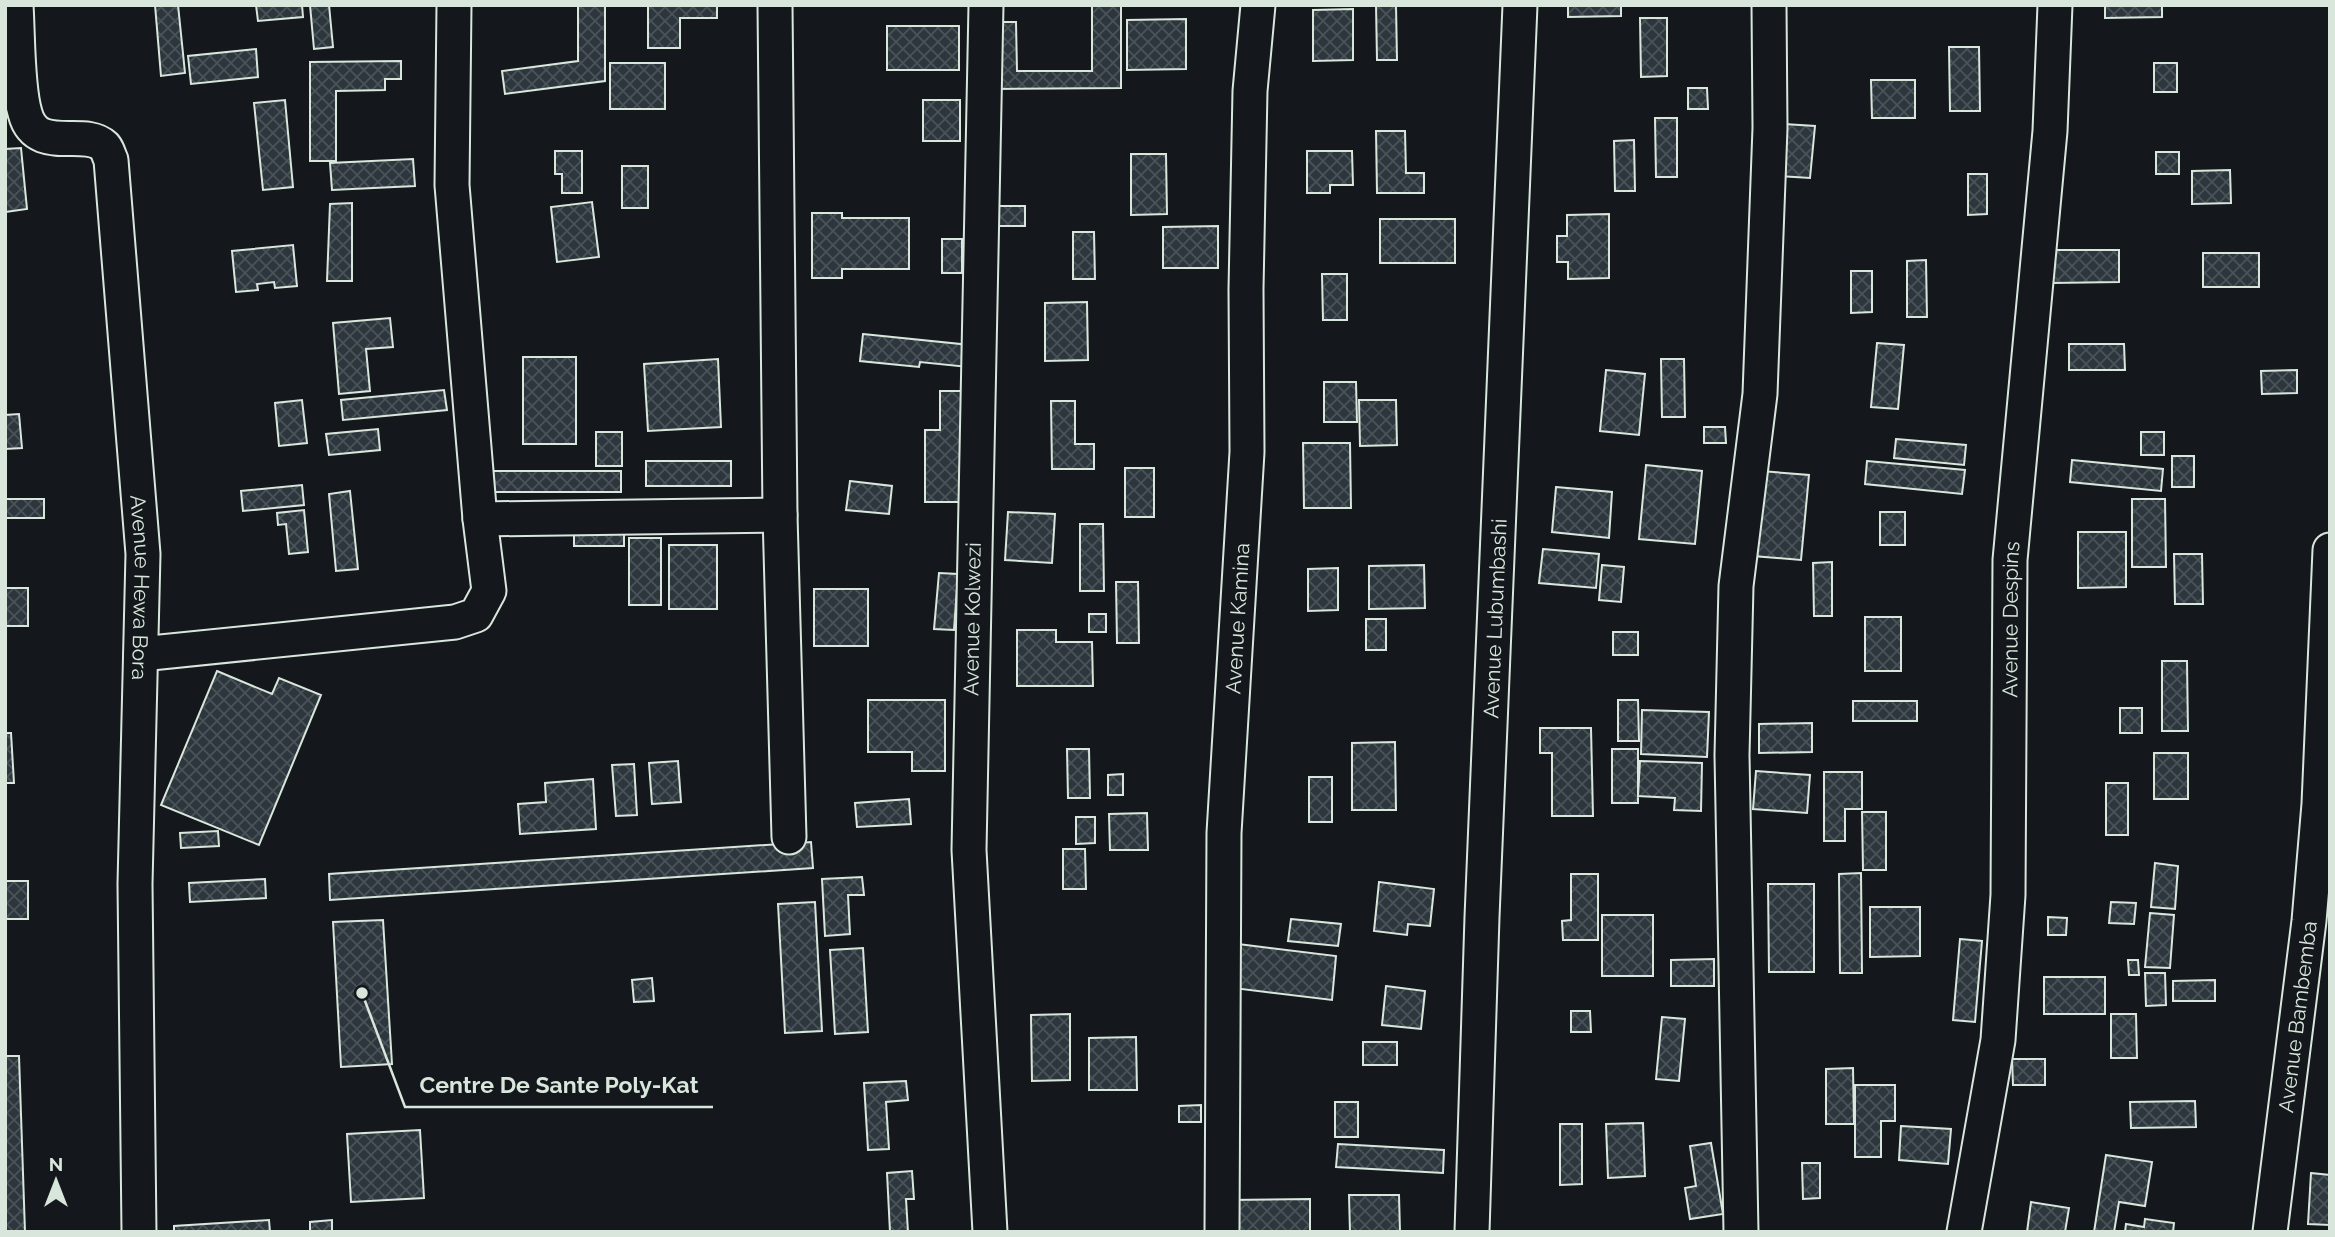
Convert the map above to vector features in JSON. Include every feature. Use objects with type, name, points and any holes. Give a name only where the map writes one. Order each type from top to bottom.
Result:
[{"type":"street","name":"Avenue Hewa Bora","points":[[16,5],[15,116],[40,135],[64,141],[91,140],[104,146],[111,160],[143,554],[135,884],[139,1232]]},
{"type":"street","points":[[141,654],[455,622],[476,615],[489,591],[480,519],[452,185],[454,5]]},
{"type":"street","points":[[775,5],[780,515],[789,837]]},
{"type":"street","name":"Avenue Kolwezi","points":[[986,5],[968,850],[990,1232]]},
{"type":"street","name":"Avenue Kamina","points":[[1222,1232],[1224,833],[1247,452],[1245,289],[1249,130],[1258,5]]},
{"type":"street","name":"Avenue Lubumbashi","points":[[1472,1232],[1482,917],[1520,5]]},
{"type":"street","points":[[1741,1232],[1732,755],[1736,586],[1760,394],[1770,128],[1769,5]]},
{"type":"street","name":"Avenue Despins","points":[[1964,1232],[1998,1040],[2008,895],[2010,561],[2050,131],[2055,5]]},
{"type":"street","points":[[480,519],[780,515]]},
{"type":"street","name":"Avenue Bambemba","points":[[2270,1232],[2319,804],[2330,550]]},
{"type":"building","points":[[155,5],[178,5],[185,73],[161,76]]},
{"type":"building","points":[[256,5],[302,5],[303,17],[258,21]]},
{"type":"building","points":[[310,5],[329,5],[333,47],[314,49]]},
{"type":"building","points":[[648,5],[717,5],[717,18],[680,18],[680,48],[648,48]]},
{"type":"building","points":[[1092,5],[1121,5],[1121,88],[995,89],[995,22],[1016,22],[1017,71],[1092,71]]},
{"type":"building","points":[[1376,5],[1396,5],[1397,60],[1377,60]]},
{"type":"building","points":[[1568,5],[1621,5],[1621,16],[1568,17]]},
{"type":"building","points":[[2105,5],[2162,5],[2162,17],[2105,18]]},
{"type":"building","points":[[578,6],[605,6],[605,81],[505,94],[502,71],[578,61]]},
{"type":"building","points":[[1353,9],[1353,60],[1313,61],[1313,10]]},
{"type":"building","points":[[1640,18],[1667,18],[1667,76],[1641,77]]},
{"type":"building","points":[[1186,19],[1186,69],[1127,70],[1127,20]]},
{"type":"building","points":[[887,26],[959,26],[959,70],[887,70]]},
{"type":"building","points":[[1949,47],[1979,47],[1980,111],[1950,111]]},
{"type":"building","points":[[256,49],[258,77],[191,84],[188,56]]},
{"type":"building","points":[[401,61],[401,79],[385,79],[385,90],[336,91],[336,161],[310,161],[310,62]]},
{"type":"building","points":[[610,63],[665,63],[665,109],[610,109]]},
{"type":"building","points":[[2154,63],[2177,63],[2177,92],[2154,92]]},
{"type":"building","points":[[1871,80],[1915,80],[1915,118],[1872,118]]},
{"type":"building","points":[[1688,88],[1707,88],[1708,109],[1688,109]]},
{"type":"building","points":[[285,100],[293,187],[263,190],[254,103]]},
{"type":"building","points":[[923,100],[960,100],[960,141],[923,141]]},
{"type":"building","points":[[1655,118],[1677,118],[1677,177],[1656,177]]},
{"type":"building","points":[[1784,124],[1815,126],[1810,178],[1779,176]]},
{"type":"building","points":[[1376,131],[1405,131],[1406,173],[1424,173],[1424,193],[1377,193]]},
{"type":"building","points":[[1634,140],[1635,191],[1615,191],[1614,141]]},
{"type":"building","points":[[21,148],[27,209],[5,212],[5,149]]},
{"type":"building","points":[[555,151],[582,151],[582,193],[562,193],[562,174],[555,174]]},
{"type":"building","points":[[1307,151],[1352,151],[1353,185],[1330,185],[1330,193],[1307,193]]},
{"type":"building","points":[[2156,152],[2179,152],[2179,174],[2156,174]]},
{"type":"building","points":[[1131,154],[1166,154],[1167,214],[1131,215]]},
{"type":"building","points":[[413,159],[415,186],[332,190],[330,163]]},
{"type":"building","points":[[622,166],[648,166],[648,208],[622,208]]},
{"type":"building","points":[[2230,170],[2231,203],[2192,204],[2192,171]]},
{"type":"building","points":[[1968,174],[1987,174],[1987,214],[1968,215]]},
{"type":"building","points":[[592,202],[599,257],[557,262],[551,207]]},
{"type":"building","points":[[352,203],[352,281],[327,281],[330,204]]},
{"type":"building","points":[[989,206],[1025,206],[1025,226],[989,226]]},
{"type":"building","points":[[812,213],[842,213],[842,218],[909,218],[909,269],[842,269],[842,278],[812,278]]},
{"type":"building","points":[[1609,214],[1609,278],[1568,279],[1568,262],[1557,262],[1557,236],[1567,236],[1567,215]]},
{"type":"building","points":[[1380,219],[1455,219],[1455,263],[1380,263]]},
{"type":"building","points":[[1218,226],[1218,268],[1163,268],[1163,227]]},
{"type":"building","points":[[1073,232],[1094,232],[1095,279],[1073,279]]},
{"type":"building","points":[[942,239],[962,239],[962,273],[942,273]]},
{"type":"building","points":[[293,245],[297,286],[275,288],[274,282],[257,284],[258,290],[236,292],[232,251]]},
{"type":"building","points":[[2053,250],[2119,250],[2119,282],[2053,283]]},
{"type":"building","points":[[2203,253],[2259,253],[2259,287],[2203,287]]},
{"type":"building","points":[[1926,260],[1927,317],[1907,317],[1907,261]]},
{"type":"building","points":[[1851,271],[1872,271],[1872,312],[1851,313]]},
{"type":"building","points":[[1322,274],[1347,274],[1347,320],[1323,320]]},
{"type":"building","points":[[1087,302],[1088,360],[1045,361],[1045,303]]},
{"type":"building","points":[[390,318],[393,347],[366,349],[370,391],[339,394],[333,323]]},
{"type":"building","points":[[863,334],[970,345],[968,367],[920,362],[919,367],[860,361]]},
{"type":"building","points":[[1877,343],[1904,345],[1898,409],[1871,407]]},
{"type":"building","points":[[2069,344],[2124,344],[2125,370],[2069,370]]},
{"type":"building","points":[[523,357],[576,357],[576,444],[523,444]]},
{"type":"building","points":[[718,359],[721,427],[648,431],[644,364]]},
{"type":"building","points":[[1661,359],[1684,359],[1685,417],[1662,417]]},
{"type":"building","points":[[1606,370],[1645,374],[1639,435],[1600,431]]},
{"type":"building","points":[[2297,370],[2297,393],[2262,394],[2261,371]]},
{"type":"building","points":[[1324,382],[1356,382],[1357,422],[1324,422]]},
{"type":"building","points":[[444,390],[447,410],[343,420],[341,400]]},
{"type":"building","points":[[940,391],[965,391],[965,502],[925,502],[925,430],[940,430]]},
{"type":"building","points":[[302,400],[307,443],[279,446],[275,403]]},
{"type":"building","points":[[1359,400],[1396,400],[1397,445],[1360,446]]},
{"type":"building","points":[[1051,401],[1075,401],[1075,444],[1094,444],[1094,469],[1052,469]]},
{"type":"building","points":[[19,414],[22,448],[5,449],[5,415]]},
{"type":"building","points":[[1704,427],[1725,427],[1726,443],[1704,443]]},
{"type":"building","points":[[378,429],[380,450],[329,455],[326,434]]},
{"type":"building","points":[[596,432],[622,432],[622,466],[596,466]]},
{"type":"building","points":[[2141,432],[2164,432],[2164,455],[2141,455]]},
{"type":"building","points":[[1896,439],[1966,445],[1964,465],[1894,458]]},
{"type":"building","points":[[1303,443],[1350,443],[1351,508],[1304,508]]},
{"type":"building","points":[[2172,456],[2194,456],[2194,487],[2172,487]]},
{"type":"building","points":[[2072,460],[2163,469],[2161,491],[2070,482]]},
{"type":"building","points":[[646,461],[731,461],[731,486],[646,486]]},
{"type":"building","points":[[1867,461],[1965,470],[1962,494],[1865,484]]},
{"type":"building","points":[[1646,465],[1702,471],[1695,544],[1639,539]]},
{"type":"building","points":[[1125,468],[1154,468],[1154,517],[1125,517]]},
{"type":"building","points":[[490,471],[621,471],[621,492],[490,492]]},
{"type":"building","points":[[1761,471],[1809,475],[1801,560],[1753,556]]},
{"type":"building","points":[[850,481],[892,486],[889,514],[846,510]]},
{"type":"building","points":[[302,485],[304,505],[243,511],[241,491]]},
{"type":"building","points":[[1556,487],[1612,492],[1609,538],[1552,532]]},
{"type":"building","points":[[350,491],[358,569],[336,571],[329,494]]},
{"type":"building","points":[[5,499],[44,499],[44,518],[5,518]]},
{"type":"building","points":[[2132,499],[2165,499],[2166,567],[2132,567]]},
{"type":"building","points":[[304,510],[308,552],[289,554],[286,524],[278,525],[277,513]]},
{"type":"building","points":[[1008,512],[1055,514],[1052,563],[1005,560]]},
{"type":"building","points":[[1880,512],[1905,512],[1905,545],[1880,545]]},
{"type":"building","points":[[1080,524],[1103,524],[1104,591],[1080,591]]},
{"type":"building","points":[[574,525],[624,525],[624,546],[574,546]]},
{"type":"building","points":[[2078,532],[2126,532],[2126,587],[2078,588]]},
{"type":"building","points":[[629,538],[661,538],[661,605],[629,605]]},
{"type":"building","points":[[669,545],[717,545],[717,609],[669,609]]},
{"type":"building","points":[[1543,549],[1599,554],[1596,588],[1539,583]]},
{"type":"building","points":[[2174,554],[2202,554],[2203,604],[2175,604]]},
{"type":"building","points":[[1832,562],[1832,616],[1814,616],[1813,563]]},
{"type":"building","points":[[1424,565],[1425,608],[1369,609],[1369,566]]},
{"type":"building","points":[[1602,565],[1624,567],[1621,602],[1599,600]]},
{"type":"building","points":[[1338,568],[1338,610],[1308,611],[1308,569]]},
{"type":"building","points":[[939,573],[958,574],[954,630],[934,629]]},
{"type":"building","points":[[1116,582],[1138,582],[1139,643],[1117,643]]},
{"type":"building","points":[[5,588],[28,588],[28,626],[5,626]]},
{"type":"building","points":[[814,589],[868,589],[868,646],[814,646]]},
{"type":"building","points":[[1089,614],[1106,614],[1106,632],[1089,632]]},
{"type":"building","points":[[1865,617],[1901,617],[1901,671],[1865,671]]},
{"type":"building","points":[[1366,619],[1386,619],[1386,650],[1366,650]]},
{"type":"building","points":[[1017,630],[1056,630],[1056,642],[1092,642],[1093,686],[1017,686]]},
{"type":"building","points":[[1613,632],[1638,632],[1638,655],[1613,655]]},
{"type":"building","points":[[2162,661],[2187,661],[2188,731],[2162,731]]},
{"type":"building","points":[[217,671],[272,694],[279,678],[321,695],[259,845],[161,805]]},
{"type":"building","points":[[868,700],[945,700],[945,771],[912,771],[912,752],[868,752]]},
{"type":"building","points":[[1618,700],[1638,700],[1639,741],[1618,741]]},
{"type":"building","points":[[1853,701],[1917,701],[1917,721],[1853,721]]},
{"type":"building","points":[[2120,708],[2142,708],[2142,733],[2120,733]]},
{"type":"building","points":[[1642,710],[1709,712],[1707,757],[1641,754]]},
{"type":"building","points":[[1812,723],[1812,752],[1759,753],[1759,724]]},
{"type":"building","points":[[1540,728],[1591,728],[1593,816],[1552,816],[1552,753],[1540,753]]},
{"type":"building","points":[[5,733],[11,733],[14,783],[5,783]]},
{"type":"building","points":[[1395,742],[1396,810],[1352,810],[1352,743]]},
{"type":"building","points":[[1067,749],[1089,749],[1090,798],[1068,798]]},
{"type":"building","points":[[1612,749],[1638,749],[1638,803],[1612,803]]},
{"type":"building","points":[[2154,753],[2188,753],[2188,799],[2154,799]]},
{"type":"building","points":[[678,761],[681,802],[652,804],[649,763]]},
{"type":"building","points":[[1640,761],[1702,763],[1701,811],[1674,810],[1675,798],[1638,796]]},
{"type":"building","points":[[634,764],[637,815],[616,816],[612,765]]},
{"type":"building","points":[[1756,771],[1810,775],[1807,813],[1753,809]]},
{"type":"building","points":[[1824,772],[1862,772],[1862,809],[1845,809],[1845,841],[1824,841]]},
{"type":"building","points":[[1123,774],[1123,795],[1108,795],[1108,775]]},
{"type":"building","points":[[1309,777],[1332,777],[1332,822],[1309,822]]},
{"type":"building","points":[[593,779],[596,829],[520,834],[518,804],[546,802],[545,783]]},
{"type":"building","points":[[2106,783],[2128,783],[2128,835],[2106,835]]},
{"type":"building","points":[[909,799],[911,824],[857,827],[855,803]]},
{"type":"building","points":[[1862,812],[1886,812],[1886,870],[1863,870]]},
{"type":"building","points":[[1147,813],[1148,850],[1110,850],[1109,814]]},
{"type":"building","points":[[1076,817],[1095,817],[1095,843],[1076,844]]},
{"type":"building","points":[[218,831],[219,846],[181,848],[180,833]]},
{"type":"building","points":[[811,842],[813,868],[330,900],[329,874]]},
{"type":"building","points":[[1063,849],[1085,849],[1086,889],[1063,889]]},
{"type":"building","points":[[2155,863],[2178,866],[2175,909],[2151,907]]},
{"type":"building","points":[[1861,873],[1862,973],[1840,973],[1839,874]]},
{"type":"building","points":[[1571,874],[1598,874],[1598,940],[1563,940],[1562,921],[1571,920]]},
{"type":"building","points":[[862,877],[864,895],[848,895],[850,934],[825,936],[822,879]]},
{"type":"building","points":[[265,879],[266,898],[190,902],[189,883]]},
{"type":"building","points":[[6,881],[28,881],[28,919],[6,919]]},
{"type":"building","points":[[1379,882],[1434,889],[1430,926],[1408,924],[1407,935],[1374,931]]},
{"type":"building","points":[[1768,884],[1814,884],[1814,972],[1769,972]]},
{"type":"building","points":[[815,902],[822,1031],[785,1033],[778,904]]},
{"type":"building","points":[[2111,902],[2136,903],[2134,924],[2109,923]]},
{"type":"building","points":[[1870,907],[1920,907],[1920,956],[1870,957]]},
{"type":"building","points":[[2150,913],[2174,915],[2170,968],[2145,967]]},
{"type":"building","points":[[1602,915],[1653,915],[1653,976],[1602,976]]},
{"type":"building","points":[[2048,917],[2067,918],[2066,935],[2048,935]]},
{"type":"building","points":[[1291,919],[1341,924],[1338,946],[1288,941]]},
{"type":"building","points":[[383,920],[392,1064],[341,1067],[333,922]]},
{"type":"building","points":[[1960,939],[1982,941],[1975,1022],[1953,1020]]},
{"type":"building","points":[[1238,944],[1336,956],[1332,1000],[1233,988]]},
{"type":"building","points":[[863,948],[868,1032],[835,1034],[830,950]]},
{"type":"building","points":[[1714,959],[1714,986],[1671,986],[1671,960]]},
{"type":"building","points":[[2128,960],[2138,960],[2139,975],[2129,975]]},
{"type":"building","points":[[2145,973],[2165,973],[2166,1005],[2146,1006]]},
{"type":"building","points":[[2044,977],[2105,977],[2105,1014],[2044,1014]]},
{"type":"building","points":[[652,978],[654,1001],[634,1002],[632,980]]},
{"type":"building","points":[[2215,980],[2215,1001],[2173,1001],[2173,981]]},
{"type":"building","points":[[1386,986],[1425,991],[1421,1029],[1382,1025]]},
{"type":"building","points":[[1571,1011],[1590,1011],[1591,1032],[1571,1032]]},
{"type":"building","points":[[1070,1014],[1070,1080],[1032,1081],[1031,1015]]},
{"type":"building","points":[[2111,1014],[2136,1014],[2137,1058],[2111,1058]]},
{"type":"building","points":[[1662,1017],[1685,1019],[1679,1081],[1656,1079]]},
{"type":"building","points":[[1136,1037],[1137,1090],[1089,1090],[1089,1038]]},
{"type":"building","points":[[1363,1042],[1397,1042],[1397,1065],[1363,1065]]},
{"type":"building","points":[[5,1056],[19,1056],[25,1232],[5,1232]]},
{"type":"building","points":[[2012,1059],[2045,1059],[2045,1085],[2013,1085]]},
{"type":"building","points":[[1853,1068],[1854,1124],[1826,1124],[1826,1069]]},
{"type":"building","points":[[906,1081],[908,1100],[886,1102],[889,1149],[868,1150],[864,1083]]},
{"type":"building","points":[[1855,1085],[1895,1085],[1895,1121],[1881,1121],[1881,1157],[1855,1157]]},
{"type":"building","points":[[2195,1101],[2196,1127],[2131,1128],[2130,1102]]},
{"type":"building","points":[[1335,1102],[1358,1102],[1358,1137],[1335,1137]]},
{"type":"building","points":[[1201,1105],[1201,1122],[1179,1122],[1179,1106]]},
{"type":"building","points":[[1643,1123],[1645,1176],[1608,1178],[1606,1124]]},
{"type":"building","points":[[1560,1124],[1582,1124],[1582,1184],[1560,1185]]},
{"type":"building","points":[[1901,1126],[1951,1129],[1948,1164],[1899,1160]]},
{"type":"building","points":[[420,1130],[424,1198],[351,1202],[347,1134]]},
{"type":"building","points":[[1711,1143],[1723,1214],[1690,1219],[1685,1188],[1696,1186],[1690,1146]]},
{"type":"building","points":[[1338,1144],[1444,1150],[1443,1173],[1336,1167]]},
{"type":"building","points":[[2106,1155],[2152,1162],[2145,1206],[2119,1202],[2114,1232],[2094,1232]]},
{"type":"building","points":[[1802,1163],[1820,1163],[1820,1198],[1803,1199]]},
{"type":"building","points":[[912,1171],[914,1199],[906,1199],[908,1232],[890,1232],[887,1173]]},
{"type":"building","points":[[2311,1173],[2330,1175],[2330,1225],[2308,1224]]},
{"type":"building","points":[[1349,1195],[1399,1195],[1400,1232],[1350,1232]]},
{"type":"building","points":[[1310,1199],[1310,1232],[1229,1232],[1229,1200]]},
{"type":"building","points":[[2031,1202],[2069,1208],[2065,1232],[2027,1232]]},
{"type":"building","points":[[2145,1219],[2174,1223],[2173,1232],[2125,1232],[2126,1224],[2144,1227]]},
{"type":"building","points":[[269,1220],[270,1232],[174,1232],[174,1226]]},
{"type":"building","points":[[332,1220],[332,1232],[310,1232],[310,1222]]},
{"type":"place","name":"Centre De Sante Poly-Kat","points":[[362,993]]}]
